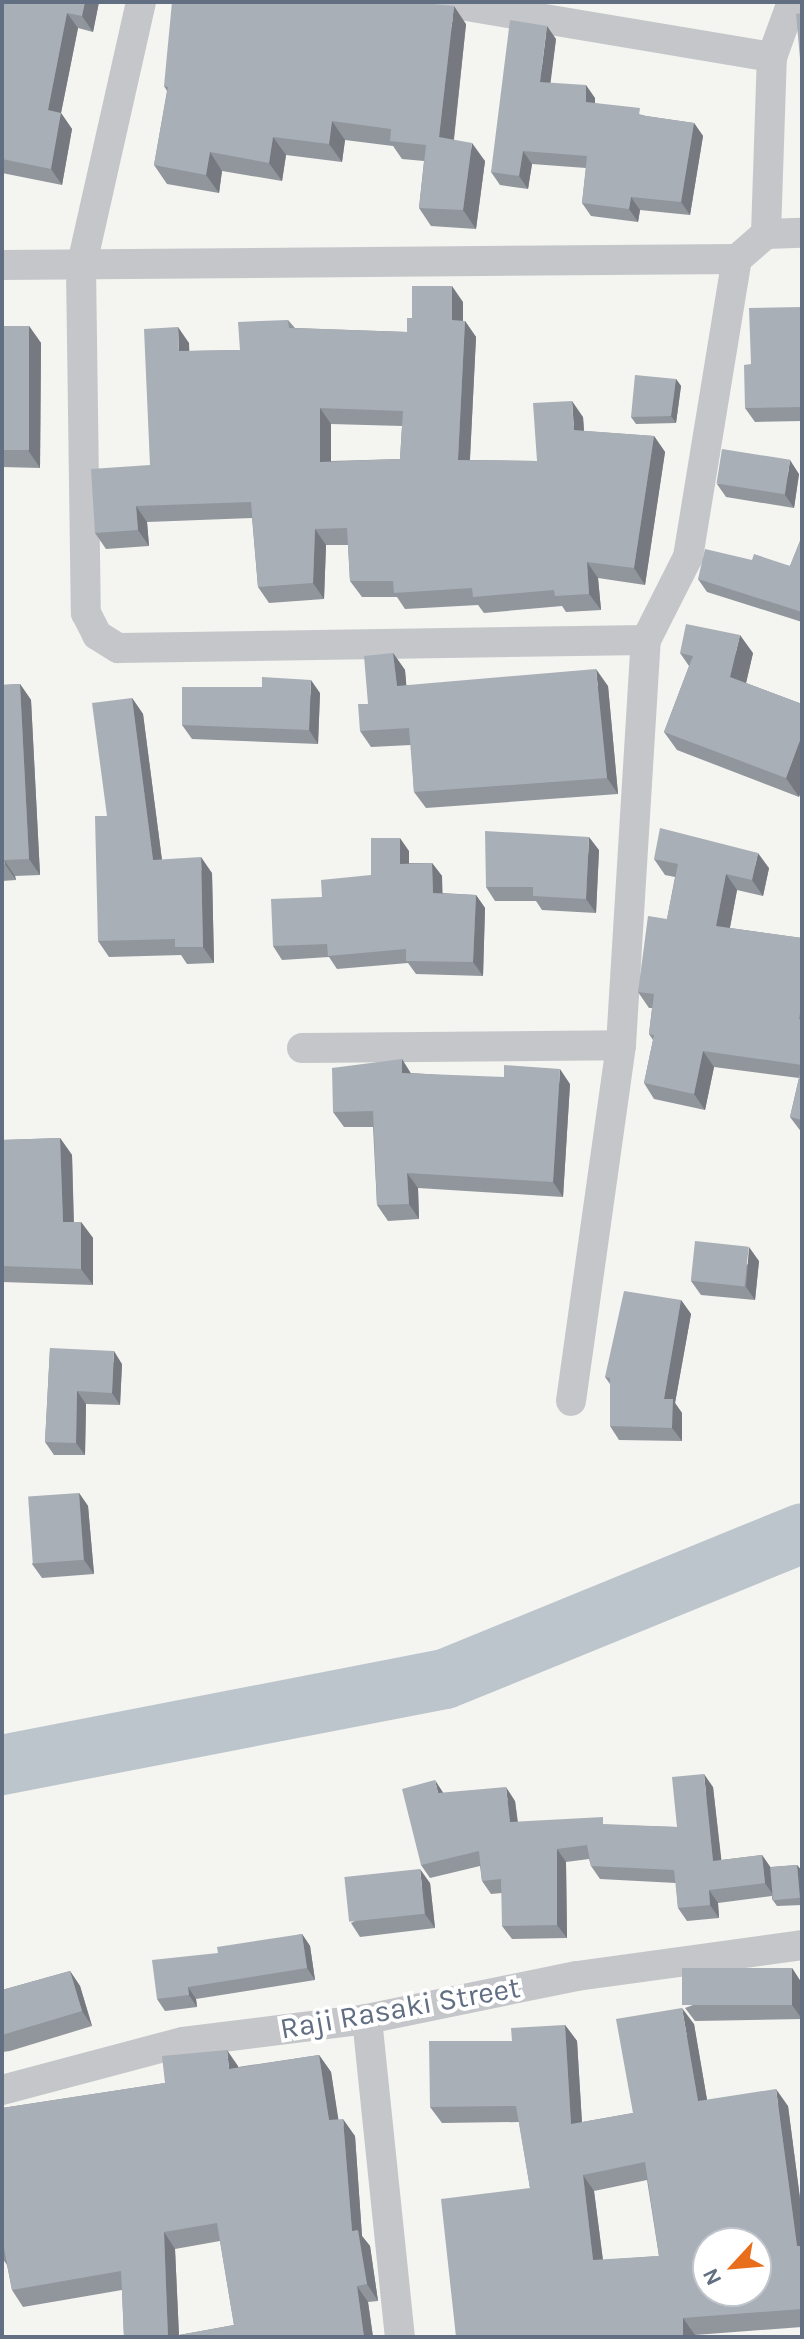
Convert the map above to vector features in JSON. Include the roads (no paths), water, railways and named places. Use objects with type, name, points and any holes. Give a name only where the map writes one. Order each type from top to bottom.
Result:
[{"type":"street","points":[[141,2],[81,268],[86,613],[97,635],[118,648],[646,640]]},
{"type":"street","points":[[443,2],[772,57]]},
{"type":"street","points":[[766,234],[772,57],[792,2]]},
{"type":"street","points":[[571,1401],[621,1045],[646,640],[688,557],[737,259],[766,234],[802,233]]},
{"type":"street","points":[[2,265],[81,268],[737,259]]},
{"type":"street","points":[[302,1048],[621,1045]]},
{"type":"street","name":"Raji Rasaki Street","points":[[2,2090],[154,2048],[367,2019],[577,1976],[802,1945]]},
{"type":"street","points":[[367,2019],[400,2337]]},
{"type":"waterway","points":[[2,1765],[445,1679],[802,1533]]}]
